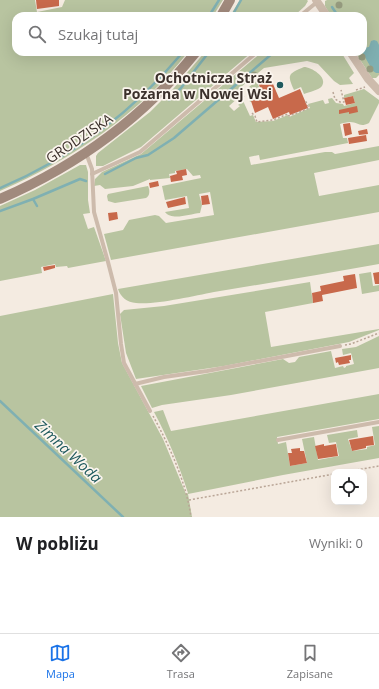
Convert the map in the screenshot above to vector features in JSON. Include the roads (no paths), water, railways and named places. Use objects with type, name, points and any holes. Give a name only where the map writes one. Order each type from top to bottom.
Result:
[{"type":"main road","points":[[223,12],[230,0]]},
{"type":"main road","name":"GRODZISKA","points":[[0,198],[37,182],[86,153],[116,131],[146,106],[174,78],[193,56]]},
{"type":"street","points":[[317,1],[324,12]]},
{"type":"street","points":[[353,56],[368,79],[379,90]]},
{"type":"lane","points":[[305,12],[317,1]]},
{"type":"lane","points":[[92,174],[140,152],[252,56]]},
{"type":"lane","points":[[86,153],[91,165],[94,212],[116,293],[124,363],[150,411]]},
{"type":"lane","points":[[136,384],[164,377],[207,371],[340,346]]},
{"type":"lane","points":[[278,440],[379,422]]},
{"type":"water","points":[[371,41],[377,41],[379,45],[379,73],[373,71],[364,56],[367,56],[367,47],[369,47]]},
{"type":"waterway","points":[[212,12],[219,0]]},
{"type":"waterway","points":[[234,12],[241,0]]},
{"type":"waterway","points":[[332,7],[335,12]]},
{"type":"waterway","points":[[0,188],[52,162],[100,131],[144,94],[180,56]]},
{"type":"waterway","points":[[169,100],[181,88],[206,56]]},
{"type":"waterway","points":[[105,174],[136,158],[148,155],[174,138],[269,56]]},
{"type":"waterway","points":[[0,211],[80,179],[86,181]]},
{"type":"waterway","points":[[33,199],[37,206]]},
{"type":"waterway","name":"Zimna Woda","points":[[0,401],[123,517]]},
{"type":"place","name":"Ochotnicza Straż Pożarna w Nowej Wsi","points":[[280,85]]}]
